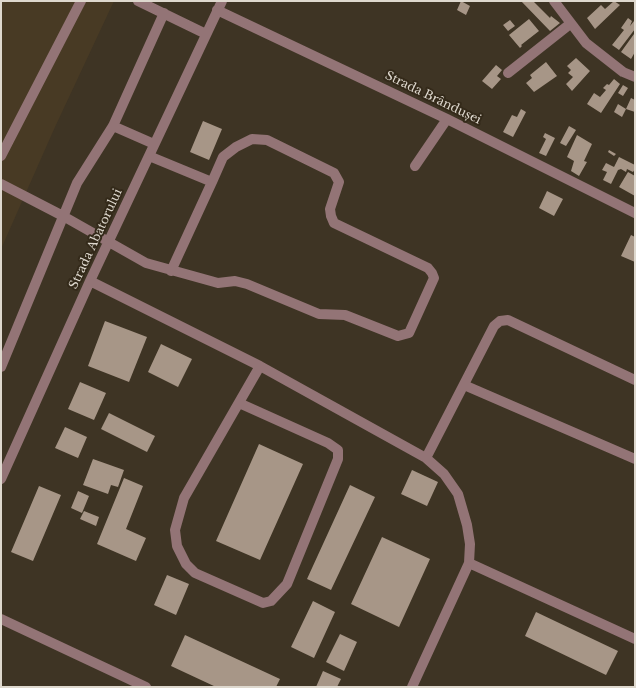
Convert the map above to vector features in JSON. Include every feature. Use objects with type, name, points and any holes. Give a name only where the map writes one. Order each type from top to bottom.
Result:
[{"type":"street","points":[[1,156],[81,1]]},
{"type":"street","points":[[138,1],[206,34]]},
{"type":"street","points":[[554,1],[570,24],[586,43],[623,72],[635,77]]},
{"type":"street","name":"Strada Abatorului","points":[[1,479],[90,282],[220,6]]},
{"type":"street","name":"Strada Brândușei","points":[[220,6],[635,213]]},
{"type":"street","points":[[1,367],[63,216],[84,172],[113,126],[164,13]]},
{"type":"street","points":[[508,73],[570,24]]},
{"type":"street","points":[[415,166],[446,119]]},
{"type":"street","points":[[113,126],[154,144]]},
{"type":"street","points":[[1,184],[63,216],[146,263],[171,271],[218,283],[234,281],[247,284],[319,314],[346,315],[398,336],[409,333],[434,278],[428,268],[334,223],[330,210],[339,182],[334,173],[267,140],[252,140],[236,147],[223,157],[171,271]]},
{"type":"street","points":[[149,156],[212,182]]},
{"type":"street","points":[[90,282],[260,366],[426,458],[444,474],[458,494],[467,525],[470,544],[469,563],[412,687]]},
{"type":"street","points":[[426,458],[494,326],[500,321],[508,320],[635,380]]},
{"type":"street","points":[[238,403],[328,443],[338,450],[338,459],[287,584],[271,600],[263,603],[195,573],[186,564],[177,546],[175,530],[184,498],[238,403],[260,366]]},
{"type":"street","points":[[464,385],[635,459]]},
{"type":"street","points":[[469,563],[635,639]]},
{"type":"street","points":[[1,620],[146,687]]},
{"type":"shaded area","points":[[1,1],[114,1],[55,127],[1,249]]},
{"type":"building","points":[[461,1],[470,6],[466,15],[457,10]]},
{"type":"building","points":[[521,1],[534,2],[550,18],[551,16],[560,23],[550,31]]},
{"type":"building","points":[[614,1],[620,5],[595,29],[587,18],[601,5],[605,9]]},
{"type":"building","points":[[628,18],[632,21],[630,26],[634,21],[635,22],[635,29],[619,50],[612,45],[624,30],[621,28]]},
{"type":"building","points":[[529,19],[539,31],[521,45],[522,46],[520,48],[509,35]]},
{"type":"building","points":[[510,20],[515,26],[508,31],[503,25]]},
{"type":"building","points":[[634,34],[635,52],[631,59],[621,52]]},
{"type":"building","points":[[576,58],[590,71],[572,91],[566,84],[573,77],[568,73],[571,70],[567,66]]},
{"type":"building","points":[[546,62],[557,76],[534,92],[526,83],[532,78],[530,75]]},
{"type":"building","points":[[496,65],[502,70],[497,76],[501,79],[492,89],[482,81]]},
{"type":"building","points":[[614,79],[620,84],[601,113],[587,104],[594,93],[600,97],[606,90],[603,88],[607,84],[609,85]]},
{"type":"building","points":[[623,85],[628,88],[623,96],[618,93]]},
{"type":"building","points":[[631,98],[635,100],[635,112],[626,109]]},
{"type":"building","points":[[618,104],[626,109],[622,117],[614,112]]},
{"type":"building","points":[[521,109],[526,112],[513,137],[503,132],[512,115],[517,117]]},
{"type":"building","points":[[203,121],[222,129],[209,160],[190,152]]},
{"type":"building","points":[[569,126],[576,130],[566,146],[560,143]]},
{"type":"building","points":[[545,133],[555,138],[546,156],[539,153],[546,139],[543,137]]},
{"type":"building","points":[[577,135],[592,144],[584,161],[587,162],[579,176],[571,171],[574,161],[567,157]]},
{"type":"building","points":[[609,150],[616,154],[614,156],[608,152]]},
{"type":"building","points":[[619,157],[635,165],[635,169],[633,172],[627,169],[626,172],[621,169],[618,170],[611,184],[603,180],[607,172],[602,170],[606,163],[614,167]]},
{"type":"building","points":[[628,172],[635,176],[635,196],[619,187]]},
{"type":"building","points":[[547,191],[563,199],[554,216],[539,208]]},
{"type":"building","points":[[631,235],[635,237],[635,262],[621,256]]},
{"type":"building","points":[[105,321],[147,337],[129,382],[88,366]]},
{"type":"building","points":[[161,344],[192,359],[178,387],[148,372]]},
{"type":"building","points":[[80,382],[106,393],[94,420],[68,409]]},
{"type":"building","points":[[109,413],[155,436],[147,452],[101,429]]},
{"type":"building","points":[[65,427],[87,437],[78,458],[55,448]]},
{"type":"building","points":[[259,444],[303,464],[260,560],[216,541]]},
{"type":"building","points":[[93,459],[124,470],[118,487],[111,485],[108,494],[83,485]]},
{"type":"building","points":[[412,470],[438,482],[427,506],[401,494]]},
{"type":"building","points":[[124,478],[143,486],[126,529],[146,538],[136,561],[97,544]]},
{"type":"building","points":[[350,485],[375,497],[331,590],[307,579]]},
{"type":"building","points":[[39,486],[61,495],[33,561],[11,552]]},
{"type":"building","points":[[78,491],[89,496],[82,513],[71,508]]},
{"type":"building","points":[[84,511],[99,517],[96,526],[80,519]]},
{"type":"building","points":[[382,537],[430,559],[399,627],[351,604]]},
{"type":"building","points":[[167,575],[189,584],[176,615],[154,605]]},
{"type":"building","points":[[313,601],[335,612],[314,658],[291,647]]},
{"type":"building","points":[[536,612],[618,651],[606,675],[525,636]]},
{"type":"building","points":[[340,634],[357,642],[344,671],[326,662]]},
{"type":"building","points":[[185,635],[280,679],[276,687],[216,687],[171,666]]},
{"type":"building","points":[[323,671],[341,679],[337,687],[316,687]]}]
